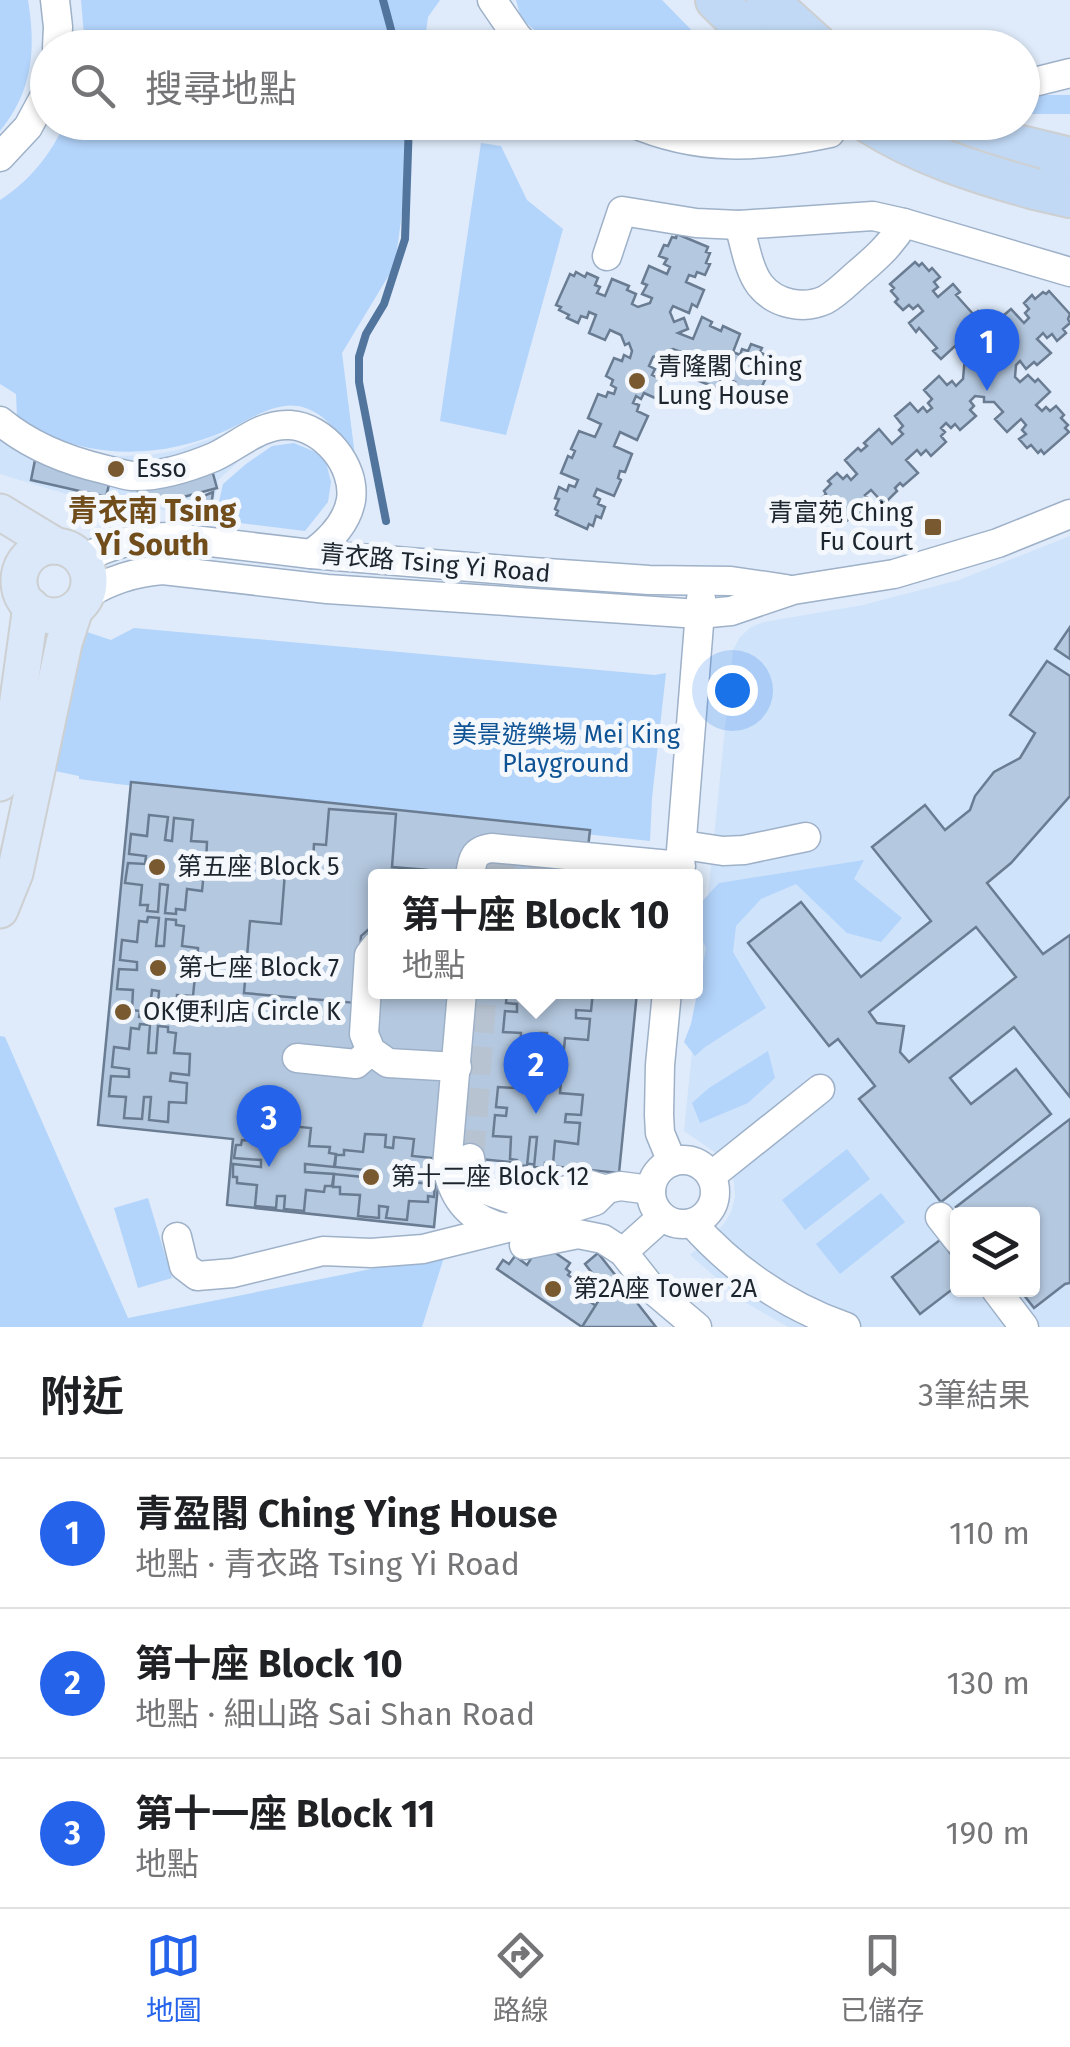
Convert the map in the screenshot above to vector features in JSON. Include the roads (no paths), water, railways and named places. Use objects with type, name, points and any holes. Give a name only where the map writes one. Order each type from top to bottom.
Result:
[{"type":"highway","points":[[766,0],[800,30]]},
{"type":"highway","points":[[722,7],[746,30]]},
{"type":"highway","points":[[902,140],[979,173],[1052,193]]},
{"type":"highway","points":[[996,140],[1070,158]]},
{"type":"main road","points":[[0,512],[69,552],[88,570],[89,583],[64,643],[15,872],[0,910]]},
{"type":"main road","points":[[0,782],[16,714],[20,575],[27,559],[40,549],[69,552]]},
{"type":"main road","points":[[17,585],[39,612],[57,616],[80,602]]},
{"type":"street","points":[[54,0],[58,30]]},
{"type":"street","points":[[492,0],[512,30]]},
{"type":"street","points":[[1040,80],[1070,73]]},
{"type":"street","points":[[0,157],[30,123]]},
{"type":"street","points":[[682,140],[732,146],[799,140]]},
{"type":"street","points":[[607,256],[622,211],[739,225],[873,216],[1070,272]]},
{"type":"street","points":[[739,225],[752,270],[761,286],[775,298],[792,304],[810,304],[826,299],[886,249],[904,223]]},
{"type":"street","points":[[0,421],[55,454],[132,476],[177,469],[215,457],[254,434],[286,425],[318,434],[331,446],[347,473],[351,502],[337,530],[311,554]]},
{"type":"street","name":"青衣路 Tsing Yi Road","points":[[80,602],[115,580],[163,570],[326,589],[700,614],[731,612],[793,590],[894,574],[998,543],[1070,514]]},
{"type":"street","name":"青衣路 Tsing Yi Road","points":[[69,552],[150,537],[186,538],[311,554],[532,572],[732,582],[793,590]]},
{"type":"street","points":[[681,862],[702,582]]},
{"type":"street","points":[[471,869],[474,855],[492,848],[681,862],[723,850],[744,850],[806,837]]},
{"type":"street","points":[[368,971],[364,1034],[370,1051],[388,1063],[457,1067]]},
{"type":"street","points":[[462,999],[447,1166],[460,1201],[476,1217],[515,1237]]},
{"type":"street","points":[[665,999],[659,1116],[660,1133],[672,1162]]},
{"type":"street","points":[[297,1058],[356,1064],[370,1051]]},
{"type":"street","points":[[711,1176],[820,1089]]},
{"type":"street","points":[[470,1158],[473,1178],[483,1189],[517,1201],[590,1185],[606,1190]]},
{"type":"street","points":[[672,1162],[698,1164],[711,1176],[716,1196],[701,1220],[676,1224],[662,1217],[654,1205],[652,1190],[656,1176],[672,1162]]},
{"type":"street","points":[[515,1237],[594,1200],[606,1190],[620,1186],[652,1190]]},
{"type":"street","points":[[422,1249],[442,1228],[453,1190]]},
{"type":"street","points":[[622,1252],[662,1217]]},
{"type":"street","points":[[692,1223],[756,1282],[812,1314],[846,1327]]},
{"type":"street","points":[[178,1236],[184,1266],[197,1276],[234,1273],[323,1251],[371,1253],[578,1234],[603,1239],[622,1252],[654,1290],[697,1327]]},
{"type":"street","points":[[1001,1297],[1024,1327]]},
{"type":"waterway","points":[[383,0],[391,30]]},
{"type":"waterway","points":[[386,521],[359,382],[359,357],[366,334],[384,304],[405,239],[408,140]]},
{"type":"tunnel","points":[[497,869],[512,864],[555,865]]},
{"type":"tunnel","points":[[470,1158],[482,999]]},
{"type":"place","name":"青隆閣 Ching Lung House","points":[[637,381]]},
{"type":"place","name":"青盈閣 Ching Ying House","points":[[987,391]]},
{"type":"place","name":"Esso","points":[[116,469]]},
{"type":"place","name":"青富苑 Ching Fu Court","points":[[933,527]]},
{"type":"place","name":"第五座 Block 5","points":[[157,867]]},
{"type":"place","name":"第七座 Block 7","points":[[158,968]]},
{"type":"place","name":"OK便利店 Circle K","points":[[123,1012]]},
{"type":"place","name":"第十座 Block 10","points":[[536,1114]]},
{"type":"place","name":"第十一座 Block 11","points":[[269,1167]]},
{"type":"place","name":"第十二座 Block 12","points":[[371,1177]]},
{"type":"place","name":"第2A座 Tower 2A","points":[[553,1289]]},
{"type":"district","name":"青衣南 Tsing Yi South","points":[[152,528]]},
{"type":"park label","name":"美景遊樂場 Mei King Playground","points":[[566,750]]}]
